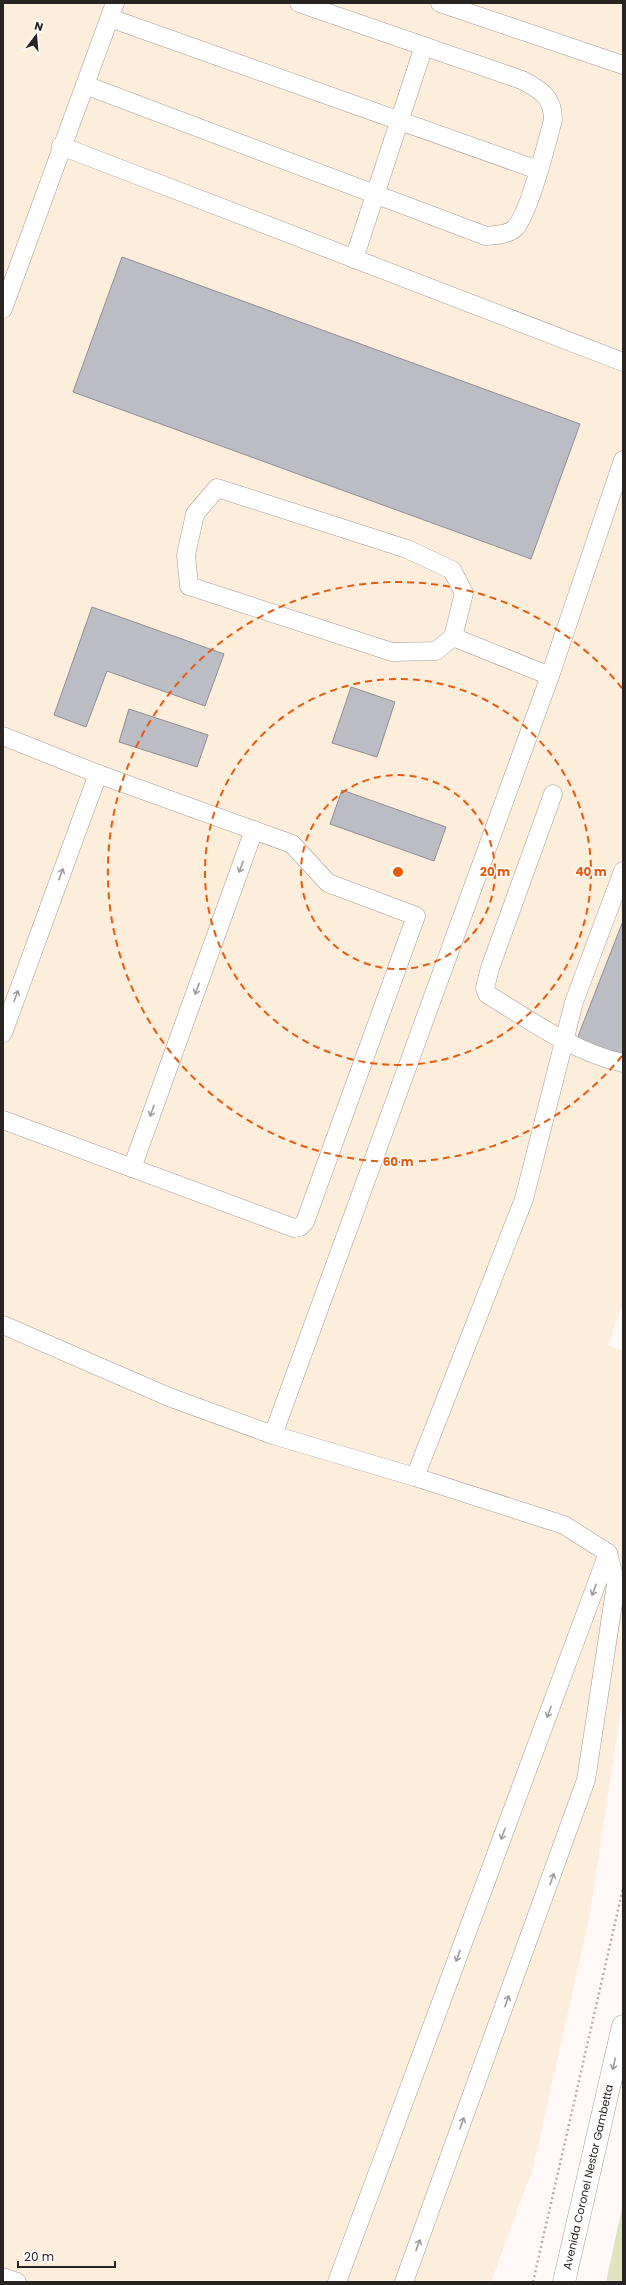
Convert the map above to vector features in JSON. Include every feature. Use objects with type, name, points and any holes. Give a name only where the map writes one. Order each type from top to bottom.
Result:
[{"type":"highway","name":"Avenida Coronel Nestor Gambetta","points":[[564,2282],[623,2026]]},
{"type":"lane","points":[[84,85],[486,236],[502,234],[515,229],[525,212],[553,120],[553,108],[541,90],[522,80],[299,3]]},
{"type":"lane","points":[[440,3],[623,65]]},
{"type":"lane","points":[[3,309],[61,146],[112,10],[398,119],[538,170]]},
{"type":"lane","points":[[354,259],[398,119],[424,46]]},
{"type":"lane","points":[[61,146],[623,362]]},
{"type":"lane","points":[[273,1435],[550,676],[623,460]]},
{"type":"lane","points":[[217,488],[407,549],[452,570],[464,593],[453,637],[436,651],[392,652],[189,586],[186,555],[195,514],[217,488]]},
{"type":"lane","points":[[453,637],[550,676]]},
{"type":"lane","points":[[3,736],[98,774],[292,844],[328,883],[416,916],[305,1222],[300,1227],[294,1228],[3,1120]]},
{"type":"lane","points":[[3,1033],[98,774]]},
{"type":"lane","points":[[553,794],[490,968],[485,988],[487,994],[564,1041],[611,1060],[623,1063]]},
{"type":"lane","points":[[132,1168],[254,830]]},
{"type":"lane","points":[[415,1477],[524,1199],[574,1002],[623,871]]},
{"type":"lane","points":[[3,1325],[168,1397],[273,1435],[415,1477],[564,1525],[608,1553],[616,1584],[586,1780],[404,2282]]},
{"type":"lane","points":[[337,2282],[608,1553]]},
{"type":"lane","points":[[3,2277],[16,2282]]},
{"type":"path","points":[[533,2282],[623,1888]]},
{"type":"shaded area","points":[[3,3],[623,3],[623,1304],[608,1345],[623,1351],[623,1697],[589,1919],[533,2168],[491,2282],[3,2282]]},
{"type":"green space","points":[[623,2203],[623,2282],[606,2282]]},
{"type":"building","points":[[122,257],[580,424],[531,559],[73,392]]},
{"type":"building","points":[[92,607],[224,654],[205,706],[107,671],[86,727],[54,715]]},
{"type":"building","points":[[351,687],[395,702],[377,757],[332,743]]},
{"type":"building","points":[[129,709],[208,735],[197,767],[119,742]]},
{"type":"building","points":[[342,790],[446,827],[434,861],[330,824]]},
{"type":"building","points":[[623,921],[623,1057],[577,1039]]}]
